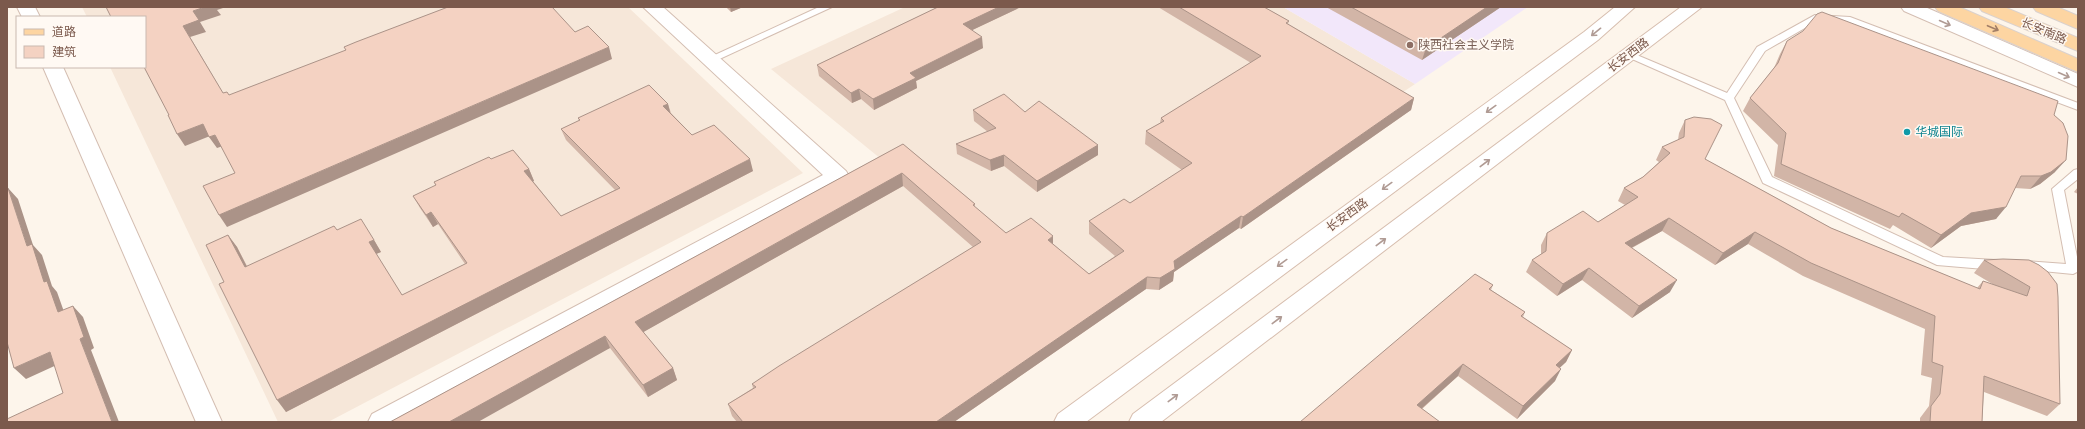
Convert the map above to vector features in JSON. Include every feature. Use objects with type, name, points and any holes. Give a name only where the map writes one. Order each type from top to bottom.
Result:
[{"type":"main road","points":[[26,7],[30,16]]},
{"type":"main road","points":[[381,422],[838,176],[652,7]]},
{"type":"main road","name":"长安西路","points":[[1067,422],[1584,40],[1626,7]]},
{"type":"main road","name":"长安西路","points":[[1142,422],[1693,7]]},
{"type":"main road","points":[[1910,7],[2078,81]]},
{"type":"main road","points":[[1944,7],[2078,66]]},
{"type":"main road","name":"长安南路","points":[[1988,7],[2078,45]]},
{"type":"main road","name":"长安南路","points":[[2042,7],[2078,22]]},
{"type":"main road","points":[[53,68],[209,422]]},
{"type":"lane","points":[[709,60],[827,7]]},
{"type":"lane","points":[[1729,98],[1761,49],[1815,18],[1846,19],[2078,107]]},
{"type":"lane","points":[[1628,55],[1729,98],[1767,180],[1941,262],[2073,269],[2058,190],[2078,173]]},
{"type":"shaded area","points":[[82,7],[628,7],[803,173],[328,422],[278,422],[110,68],[146,68],[146,16],[86,16]]},
{"type":"shaded area","points":[[905,7],[1283,7],[1415,84],[913,422],[405,422],[881,159],[771,69]]},
{"type":"shaded area","name":"陕西社会主义学院","points":[[1283,7],[1528,7],[1415,84]]},
{"type":"building","points":[[106,7],[205,7],[193,11],[199,20],[183,26],[223,93],[227,92],[229,95],[346,50],[344,47],[448,7],[552,7],[575,32],[588,26],[609,47],[219,215],[203,186],[235,173],[215,135],[209,137],[203,124],[177,134],[169,115],[145,68],[146,68],[146,16],[110,16]]},
{"type":"building","points":[[938,7],[999,7],[963,24],[982,37],[910,73],[916,78],[873,99],[859,89],[851,93],[817,65]]},
{"type":"building","points":[[1179,7],[1264,7],[1289,21],[1286,23],[1414,98],[1243,217],[1241,216],[1174,261],[1175,269],[1160,278],[1147,277],[936,422],[743,422],[728,404],[756,387],[752,384],[779,366],[981,242],[902,173],[635,322],[673,368],[643,385],[605,336],[449,422],[390,422],[903,144],[975,204],[973,205],[1006,233],[1031,218],[1053,236],[1048,240],[1089,274],[1124,251],[1089,221],[1124,199],[1130,203],[1192,163],[1146,131],[1164,121],[1161,118],[1261,56]]},
{"type":"building","points":[[1351,7],[1487,7],[1426,48]]},
{"type":"building","name":"华城国际","points":[[1822,12],[2058,101],[2054,115],[2063,123],[2068,136],[2066,160],[2051,172],[2041,176],[2021,176],[2006,207],[1971,213],[1941,235],[1902,213],[1899,217],[1781,164],[1786,133],[1750,98],[1778,63],[1787,41],[1803,31],[1817,14]]},
{"type":"building","points":[[649,85],[668,104],[663,106],[692,135],[714,125],[750,159],[277,400],[219,284],[224,282],[206,245],[228,235],[245,267],[334,226],[337,230],[361,219],[374,240],[369,242],[402,295],[467,263],[431,212],[426,215],[413,196],[436,185],[434,182],[489,157],[491,159],[513,150],[529,169],[524,171],[561,216],[620,188],[561,129],[580,120],[578,118]]},
{"type":"building","points":[[1004,94],[1025,112],[1039,101],[1098,145],[1037,181],[1004,155],[990,160],[956,144],[996,128],[973,110]]},
{"type":"building","points":[[1694,117],[1711,119],[1722,125],[1705,159],[1831,228],[1980,289],[1983,281],[2027,296],[2030,287],[1984,260],[2029,260],[2048,272],[2057,284],[2060,404],[1984,376],[1982,422],[1930,422],[1931,406],[1940,394],[1943,366],[1932,362],[1935,316],[1811,263],[1755,232],[1723,253],[1669,218],[1625,243],[1677,280],[1639,306],[1589,268],[1563,284],[1532,260],[1546,251],[1547,233],[1583,211],[1598,222],[1638,197],[1624,188],[1643,177],[1670,153],[1662,147],[1684,137],[1685,120]]},
{"type":"building","points":[[7,188],[27,246],[32,244],[44,282],[47,281],[58,312],[73,306],[84,337],[80,339],[112,422],[7,422],[7,419],[63,393],[50,352],[14,368],[7,342]]},
{"type":"building","points":[[1475,274],[1493,285],[1489,289],[1525,312],[1521,316],[1572,350],[1556,365],[1561,369],[1523,406],[1463,364],[1417,405],[1440,422],[1300,422]]},
{"type":"place","name":"陕西社会主义学院","points":[[1410,45]]},
{"type":"place","name":"华城国际","points":[[1907,132]]}]
